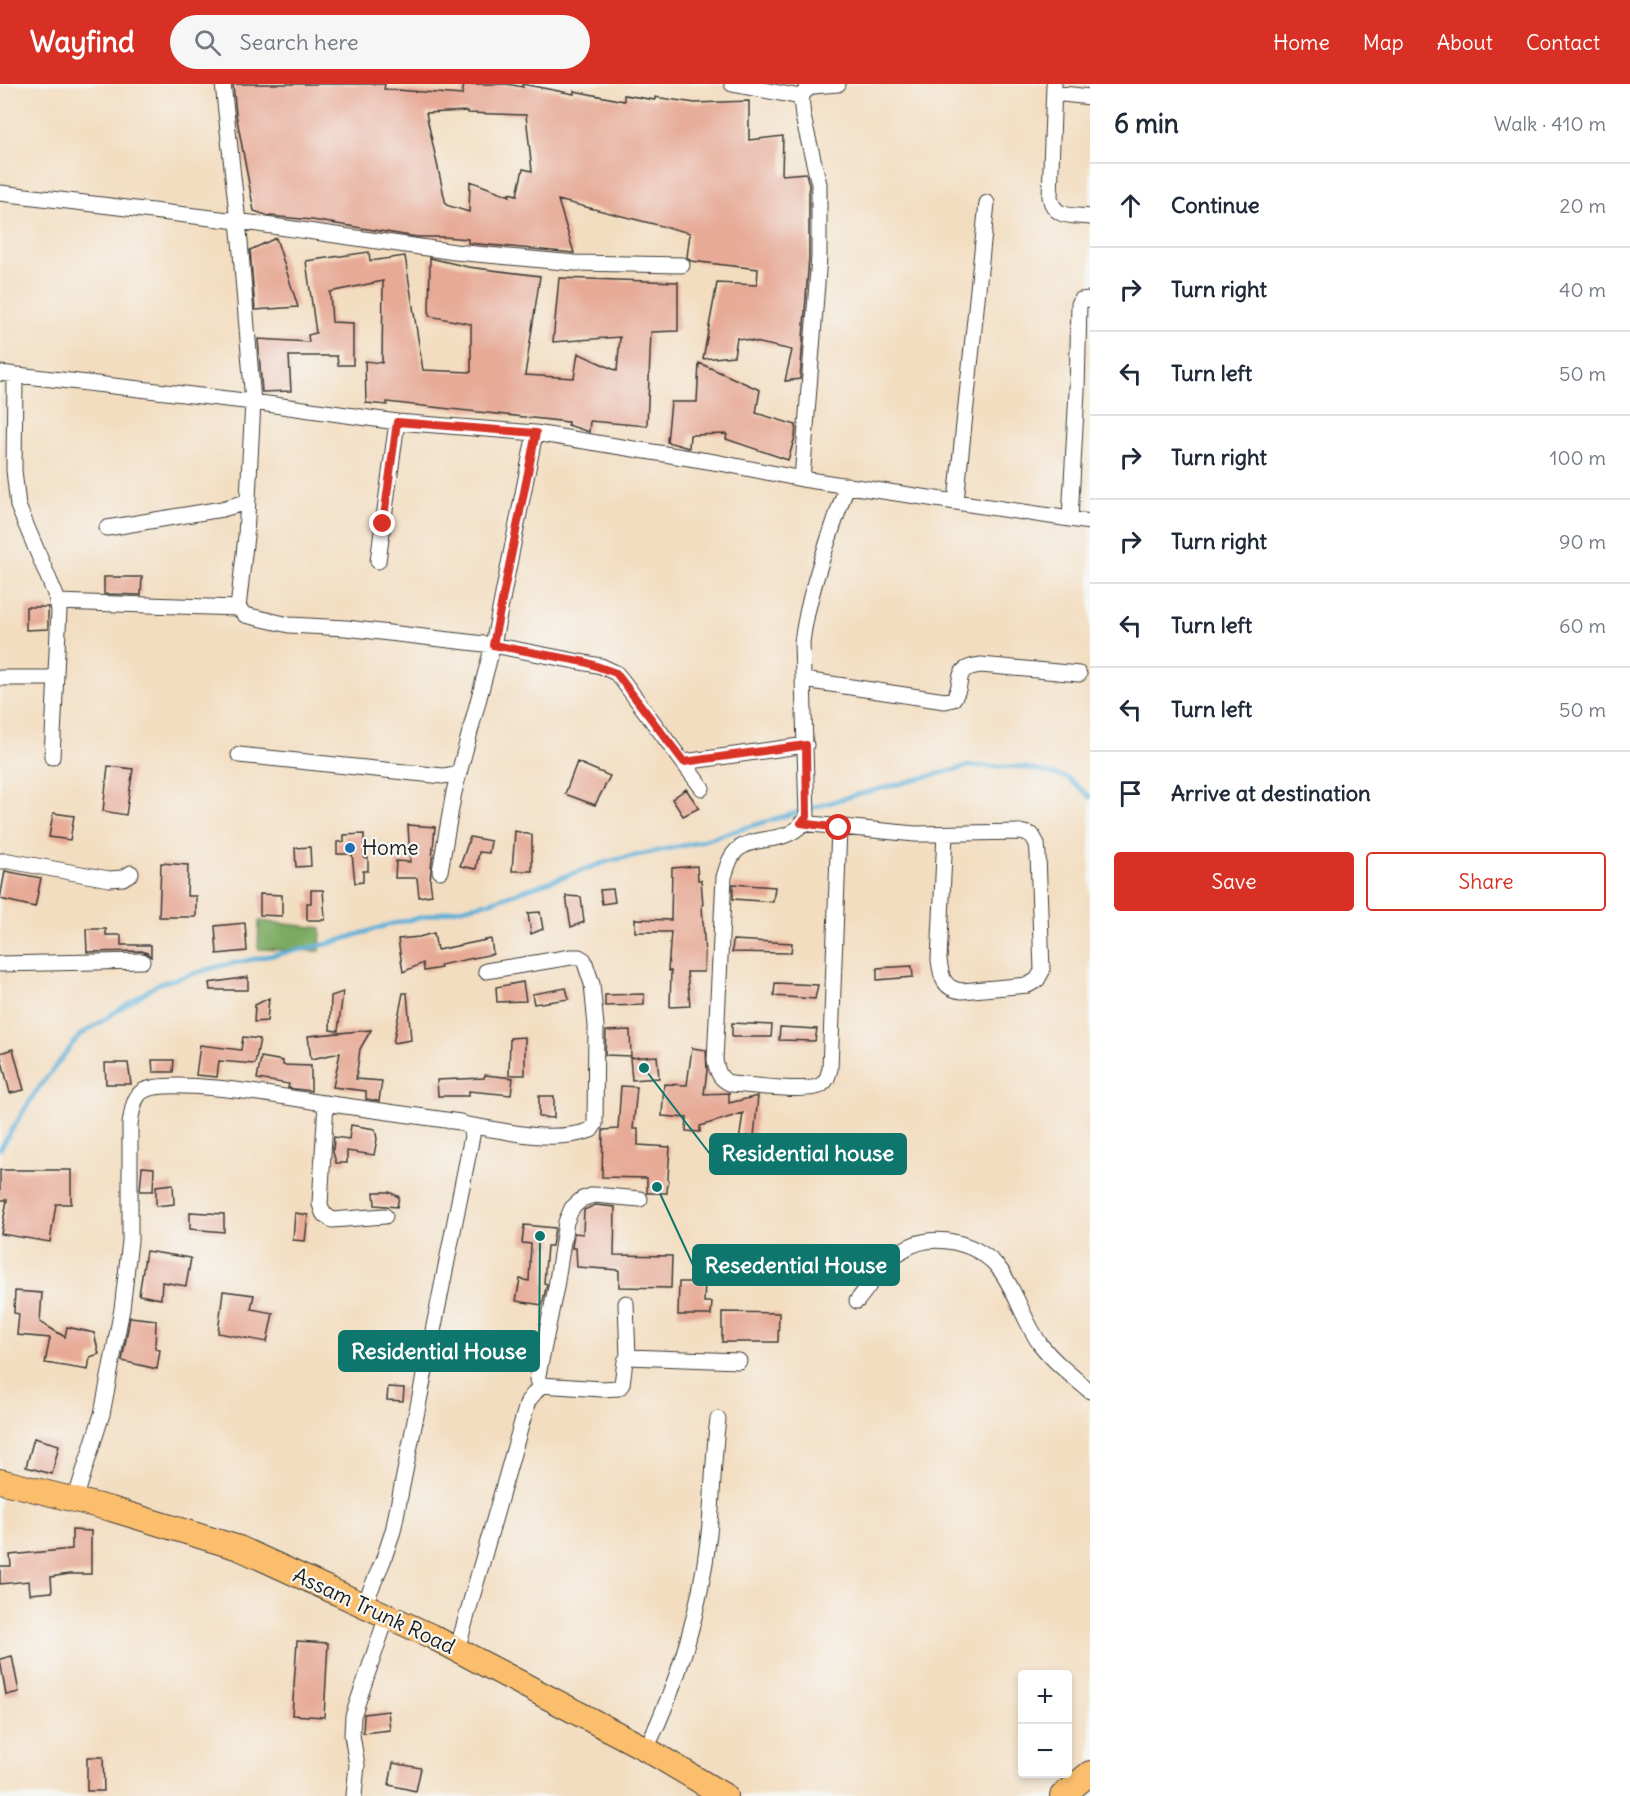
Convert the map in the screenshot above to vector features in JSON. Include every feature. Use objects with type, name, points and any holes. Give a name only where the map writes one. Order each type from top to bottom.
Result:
[{"type":"main road","name":"Assam Trunk Road","points":[[0,1481],[75,1500],[239,1548],[458,1650],[646,1749],[725,1796]]},
{"type":"main road","points":[[1062,1796],[1090,1773]]},
{"type":"street","points":[[223,84],[253,402],[246,536],[238,608]]},
{"type":"street","points":[[732,84],[801,97]]},
{"type":"street","points":[[802,479],[819,257],[819,184],[803,117],[801,97],[813,86],[838,84]]},
{"type":"street","points":[[1090,97],[1054,88],[1050,197],[1051,206],[1058,212],[1064,215],[1090,217]]},
{"type":"street","points":[[0,193],[237,220],[455,252],[575,263],[682,265]]},
{"type":"street","points":[[956,501],[987,203]]},
{"type":"street","points":[[1070,519],[1079,304],[1080,300],[1090,299]]},
{"type":"street","points":[[52,757],[59,624],[57,602],[18,506],[7,374],[253,402],[397,422],[536,433],[802,479],[1090,522]]},
{"type":"street","points":[[378,561],[397,422]]},
{"type":"street","points":[[440,871],[459,773],[493,645],[536,433]]},
{"type":"street","points":[[839,828],[830,1069],[827,1079],[819,1087],[806,1089],[732,1084],[724,1081],[716,1070],[716,1060],[724,877],[728,863],[735,852],[743,846],[788,833],[804,820],[806,745],[802,642],[810,596],[847,485]]},
{"type":"street","points":[[107,528],[222,510],[247,502]]},
{"type":"street","points":[[57,602],[238,608],[245,615],[289,625],[346,628],[493,645],[585,662],[616,673],[702,788]]},
{"type":"street","points":[[804,680],[945,701],[957,696],[959,676],[962,670],[970,666],[981,664],[1079,674]]},
{"type":"street","points":[[0,678],[56,678]]},
{"type":"street","points":[[684,762],[806,745]]},
{"type":"street","points":[[239,755],[443,776],[459,773]]},
{"type":"street","points":[[804,820],[839,828],[945,834],[1020,832],[1032,835],[1036,840],[1038,854],[1042,971],[1037,980],[1028,985],[962,991],[953,990],[946,985],[941,976],[939,960],[945,834]]},
{"type":"street","points":[[0,861],[109,879],[123,878],[131,873]]},
{"type":"street","points":[[75,1500],[102,1414],[122,1310],[130,1241],[130,1124],[132,1109],[138,1097],[143,1091],[162,1085],[215,1089],[326,1103],[545,1136],[582,1134],[591,1130],[595,1124],[596,1017],[592,984],[585,960],[571,957],[486,972]]},
{"type":"street","points":[[0,964],[142,961]]},
{"type":"street","points":[[326,1103],[320,1204],[323,1213],[332,1220],[385,1216]]},
{"type":"street","points":[[363,1605],[383,1561],[393,1531],[407,1470],[472,1136],[470,1127],[467,1125]]},
{"type":"street","points":[[627,1303],[628,1358],[625,1361],[622,1384],[619,1388],[541,1385],[537,1380],[556,1287],[566,1222],[572,1208],[582,1199],[594,1195],[640,1199]]},
{"type":"street","points":[[857,1301],[893,1257],[905,1248],[934,1241],[959,1243],[972,1247],[987,1256],[999,1269],[1043,1347],[1090,1391]]},
{"type":"street","points":[[628,1358],[739,1361]]},
{"type":"street","points":[[458,1650],[528,1401],[541,1385]]},
{"type":"street","points":[[646,1749],[677,1677],[698,1607],[708,1537],[718,1419]]},
{"type":"street","points":[[354,1796],[357,1765],[352,1735],[353,1716],[387,1616]]},
{"type":"green space","points":[[259,921],[321,928],[320,951],[258,949]]},
{"type":"building","points":[[233,84],[385,84],[384,89],[462,95],[464,84],[507,84],[523,87],[522,84],[624,101],[624,95],[695,103],[749,101],[749,140],[783,136],[782,175],[806,173],[809,185],[809,257],[800,379],[785,381],[792,350],[737,338],[734,356],[703,359],[717,283],[757,285],[758,269],[691,261],[687,257],[690,233],[558,200],[574,253],[468,243],[468,239],[417,237],[312,220],[269,216],[254,211],[236,114]],"holes":[[[468,111],[468,113],[526,115],[532,171],[523,169],[517,195],[509,193],[510,196],[470,181],[469,212],[446,205],[426,113]]]},
{"type":"building","points":[[276,238],[298,307],[255,310],[250,250]]},
{"type":"building","points":[[369,252],[370,261],[405,256],[423,370],[471,372],[471,324],[429,316],[430,258],[468,267],[540,276],[525,375],[574,378],[578,353],[617,371],[620,337],[553,342],[559,278],[678,282],[678,331],[651,332],[647,426],[590,421],[589,432],[568,425],[568,422],[387,402],[387,405],[366,403],[365,361],[382,363],[383,281],[330,292],[332,322],[353,323],[353,365],[338,365],[337,356],[289,356],[291,391],[262,392],[258,339],[309,342],[308,335],[316,333],[306,261]]},
{"type":"building","points":[[699,363],[760,390],[756,413],[796,425],[788,460],[726,439],[727,434],[690,435],[689,448],[667,442],[671,402],[697,402]]},
{"type":"building","points":[[104,577],[142,577],[141,595],[104,594]]},
{"type":"building","points":[[26,607],[48,607],[48,629],[26,630]]},
{"type":"building","points":[[577,762],[610,776],[595,805],[565,794]]},
{"type":"building","points":[[108,766],[133,769],[126,815],[103,811]]},
{"type":"building","points":[[686,789],[699,808],[683,816],[672,799]]},
{"type":"building","points":[[53,813],[74,816],[70,840],[49,837]]},
{"type":"building","points":[[408,825],[435,827],[430,881],[432,895],[419,897],[417,878],[395,878],[396,861],[410,862]]},
{"type":"building","points":[[515,831],[532,835],[532,871],[512,871]]},
{"type":"building","points":[[364,834],[364,858],[368,858],[368,871],[363,871],[363,882],[355,883],[352,854],[337,854],[337,842],[344,842],[344,835]]},
{"type":"building","points":[[470,837],[491,841],[489,853],[479,852],[476,869],[460,866]]},
{"type":"building","points":[[310,847],[311,866],[296,867],[295,848]]},
{"type":"building","points":[[161,863],[188,865],[187,896],[196,896],[196,917],[159,917]]},
{"type":"building","points":[[697,866],[698,880],[701,880],[703,905],[704,972],[687,972],[690,1006],[670,1007],[671,971],[668,971],[671,932],[635,932],[635,919],[671,920],[672,868]]},
{"type":"building","points":[[5,871],[41,878],[35,907],[0,899]]},
{"type":"building","points":[[733,884],[775,887],[773,902],[733,899]]},
{"type":"building","points":[[613,889],[615,902],[602,904],[600,890]]},
{"type":"building","points":[[311,890],[323,890],[325,920],[307,920],[307,903],[311,903]]},
{"type":"building","points":[[260,894],[282,895],[282,916],[260,915]]},
{"type":"building","points":[[566,896],[581,897],[584,922],[571,927]]},
{"type":"building","points":[[540,912],[543,929],[531,934],[528,913]]},
{"type":"building","points":[[245,923],[247,951],[217,954],[215,926]]},
{"type":"building","points":[[86,929],[106,929],[106,935],[121,935],[121,945],[151,945],[151,957],[142,951],[87,952]]},
{"type":"building","points":[[434,933],[437,950],[491,939],[493,954],[440,965],[441,968],[424,971],[423,963],[403,972],[398,939]]},
{"type":"building","points":[[733,940],[792,943],[791,953],[732,952]]},
{"type":"building","points":[[912,966],[913,977],[877,980],[877,968]]},
{"type":"building","points":[[248,977],[248,990],[210,990],[209,983]]},
{"type":"building","points":[[523,982],[526,1001],[497,1002],[496,987]]},
{"type":"building","points":[[775,983],[818,985],[815,999],[774,996]]},
{"type":"building","points":[[566,988],[569,999],[534,1004],[532,994]]},
{"type":"building","points":[[343,992],[338,1031],[330,1030],[331,996]]},
{"type":"building","points":[[403,993],[407,993],[411,1040],[393,1043]]},
{"type":"building","points":[[644,994],[644,1005],[605,1006],[605,995]]},
{"type":"building","points":[[269,998],[267,1021],[254,1022],[255,1005]]},
{"type":"building","points":[[732,1023],[772,1025],[771,1037],[732,1037]]},
{"type":"building","points":[[780,1027],[817,1029],[815,1041],[779,1040]]},
{"type":"building","points":[[371,1030],[360,1049],[356,1079],[382,1081],[379,1101],[366,1099],[366,1091],[333,1087],[340,1053],[311,1059],[308,1036]]},
{"type":"building","points":[[630,1030],[631,1056],[605,1055],[606,1031]]},
{"type":"building","points":[[243,1037],[260,1039],[255,1064],[219,1061],[217,1077],[196,1075],[200,1045],[241,1050]]},
{"type":"building","points":[[525,1037],[525,1075],[509,1075],[510,1038]]},
{"type":"building","points":[[692,1048],[706,1050],[707,1071],[704,1094],[729,1093],[729,1103],[758,1096],[753,1147],[738,1149],[743,1113],[700,1126],[700,1132],[686,1131],[687,1118],[662,1116],[664,1084],[687,1085]]},
{"type":"building","points":[[13,1049],[24,1090],[10,1093],[0,1053]]},
{"type":"building","points":[[657,1056],[659,1078],[632,1080],[630,1058]]},
{"type":"building","points":[[261,1057],[283,1061],[283,1065],[311,1066],[311,1091],[288,1088],[289,1084],[257,1079]]},
{"type":"building","points":[[152,1060],[174,1060],[173,1072],[153,1072]]},
{"type":"building","points":[[105,1063],[128,1063],[131,1084],[106,1084]]},
{"type":"building","points":[[485,1075],[513,1078],[511,1095],[469,1091],[469,1096],[438,1096],[437,1080],[484,1078]]},
{"type":"building","points":[[621,1086],[637,1087],[633,1129],[638,1129],[638,1145],[670,1147],[667,1193],[647,1193],[647,1178],[602,1177],[603,1130],[618,1129]]},
{"type":"building","points":[[539,1096],[554,1096],[554,1118],[539,1117]]},
{"type":"building","points":[[351,1125],[375,1129],[377,1139],[374,1155],[347,1151],[347,1163],[336,1163],[333,1152],[334,1137],[349,1139]]},
{"type":"building","points":[[142,1167],[154,1168],[153,1191],[140,1191]]},
{"type":"building","points":[[0,1170],[71,1170],[71,1204],[56,1204],[50,1242],[1,1234],[7,1200],[0,1200]]},
{"type":"building","points":[[173,1184],[174,1204],[156,1206],[156,1186]]},
{"type":"building","points":[[374,1192],[389,1192],[399,1197],[397,1207],[375,1205]]},
{"type":"building","points":[[595,1205],[615,1207],[614,1255],[672,1256],[671,1288],[619,1287],[619,1270],[577,1267],[576,1248],[572,1248],[574,1233],[583,1234],[584,1210]]},
{"type":"building","points":[[190,1212],[224,1214],[224,1232],[190,1229]]},
{"type":"building","points":[[295,1213],[308,1215],[305,1241],[293,1240]]},
{"type":"building","points":[[524,1225],[555,1228],[552,1246],[547,1246],[544,1283],[547,1284],[542,1305],[516,1301],[520,1279],[529,1281],[531,1244],[522,1243]]},
{"type":"building","points":[[146,1251],[191,1258],[186,1286],[162,1282],[161,1299],[139,1295]]},
{"type":"building","points":[[679,1282],[705,1282],[704,1302],[712,1302],[711,1315],[678,1315]]},
{"type":"building","points":[[15,1291],[42,1293],[40,1322],[65,1337],[67,1327],[94,1333],[99,1354],[90,1357],[88,1370],[45,1363],[50,1338],[17,1335],[19,1314],[14,1313]]},
{"type":"building","points":[[223,1291],[254,1295],[251,1309],[273,1313],[267,1342],[218,1333]]},
{"type":"building","points":[[722,1312],[779,1313],[778,1342],[722,1342]]},
{"type":"building","points":[[130,1317],[156,1320],[155,1349],[160,1350],[157,1369],[122,1361]]},
{"type":"building","points":[[388,1387],[404,1388],[403,1401],[387,1400]]},
{"type":"building","points":[[34,1438],[59,1445],[52,1474],[26,1467]]},
{"type":"building","points":[[72,1530],[91,1531],[91,1574],[51,1577],[52,1592],[30,1594],[29,1581],[0,1584],[0,1566],[11,1566],[10,1555],[72,1549]]},
{"type":"building","points":[[297,1641],[328,1643],[324,1717],[292,1715]]},
{"type":"building","points":[[12,1656],[19,1692],[6,1695],[0,1659]]},
{"type":"building","points":[[388,1711],[390,1730],[363,1733],[364,1714]]},
{"type":"building","points":[[87,1757],[103,1757],[104,1791],[87,1791]]},
{"type":"building","points":[[393,1763],[421,1768],[416,1791],[389,1785]]},
{"type":"waterway","points":[[0,1149],[35,1093],[79,1036],[158,984],[220,966],[328,944],[391,924],[490,902],[609,861],[691,844],[852,796],[969,766],[1023,767],[1068,778],[1090,797]]},
{"type":"place","name":"Home","points":[[350,848]]},
{"type":"place","name":"Residential house","points":[[644,1068]]},
{"type":"place","name":"Resedential House","points":[[657,1187]]},
{"type":"place","name":"Residential House","points":[[540,1236]]},
{"type":"route","points":[[383,524],[397,422],[536,433],[493,645],[585,662],[616,673],[684,762],[806,745],[807,817],[801,823],[839,828]]}]
